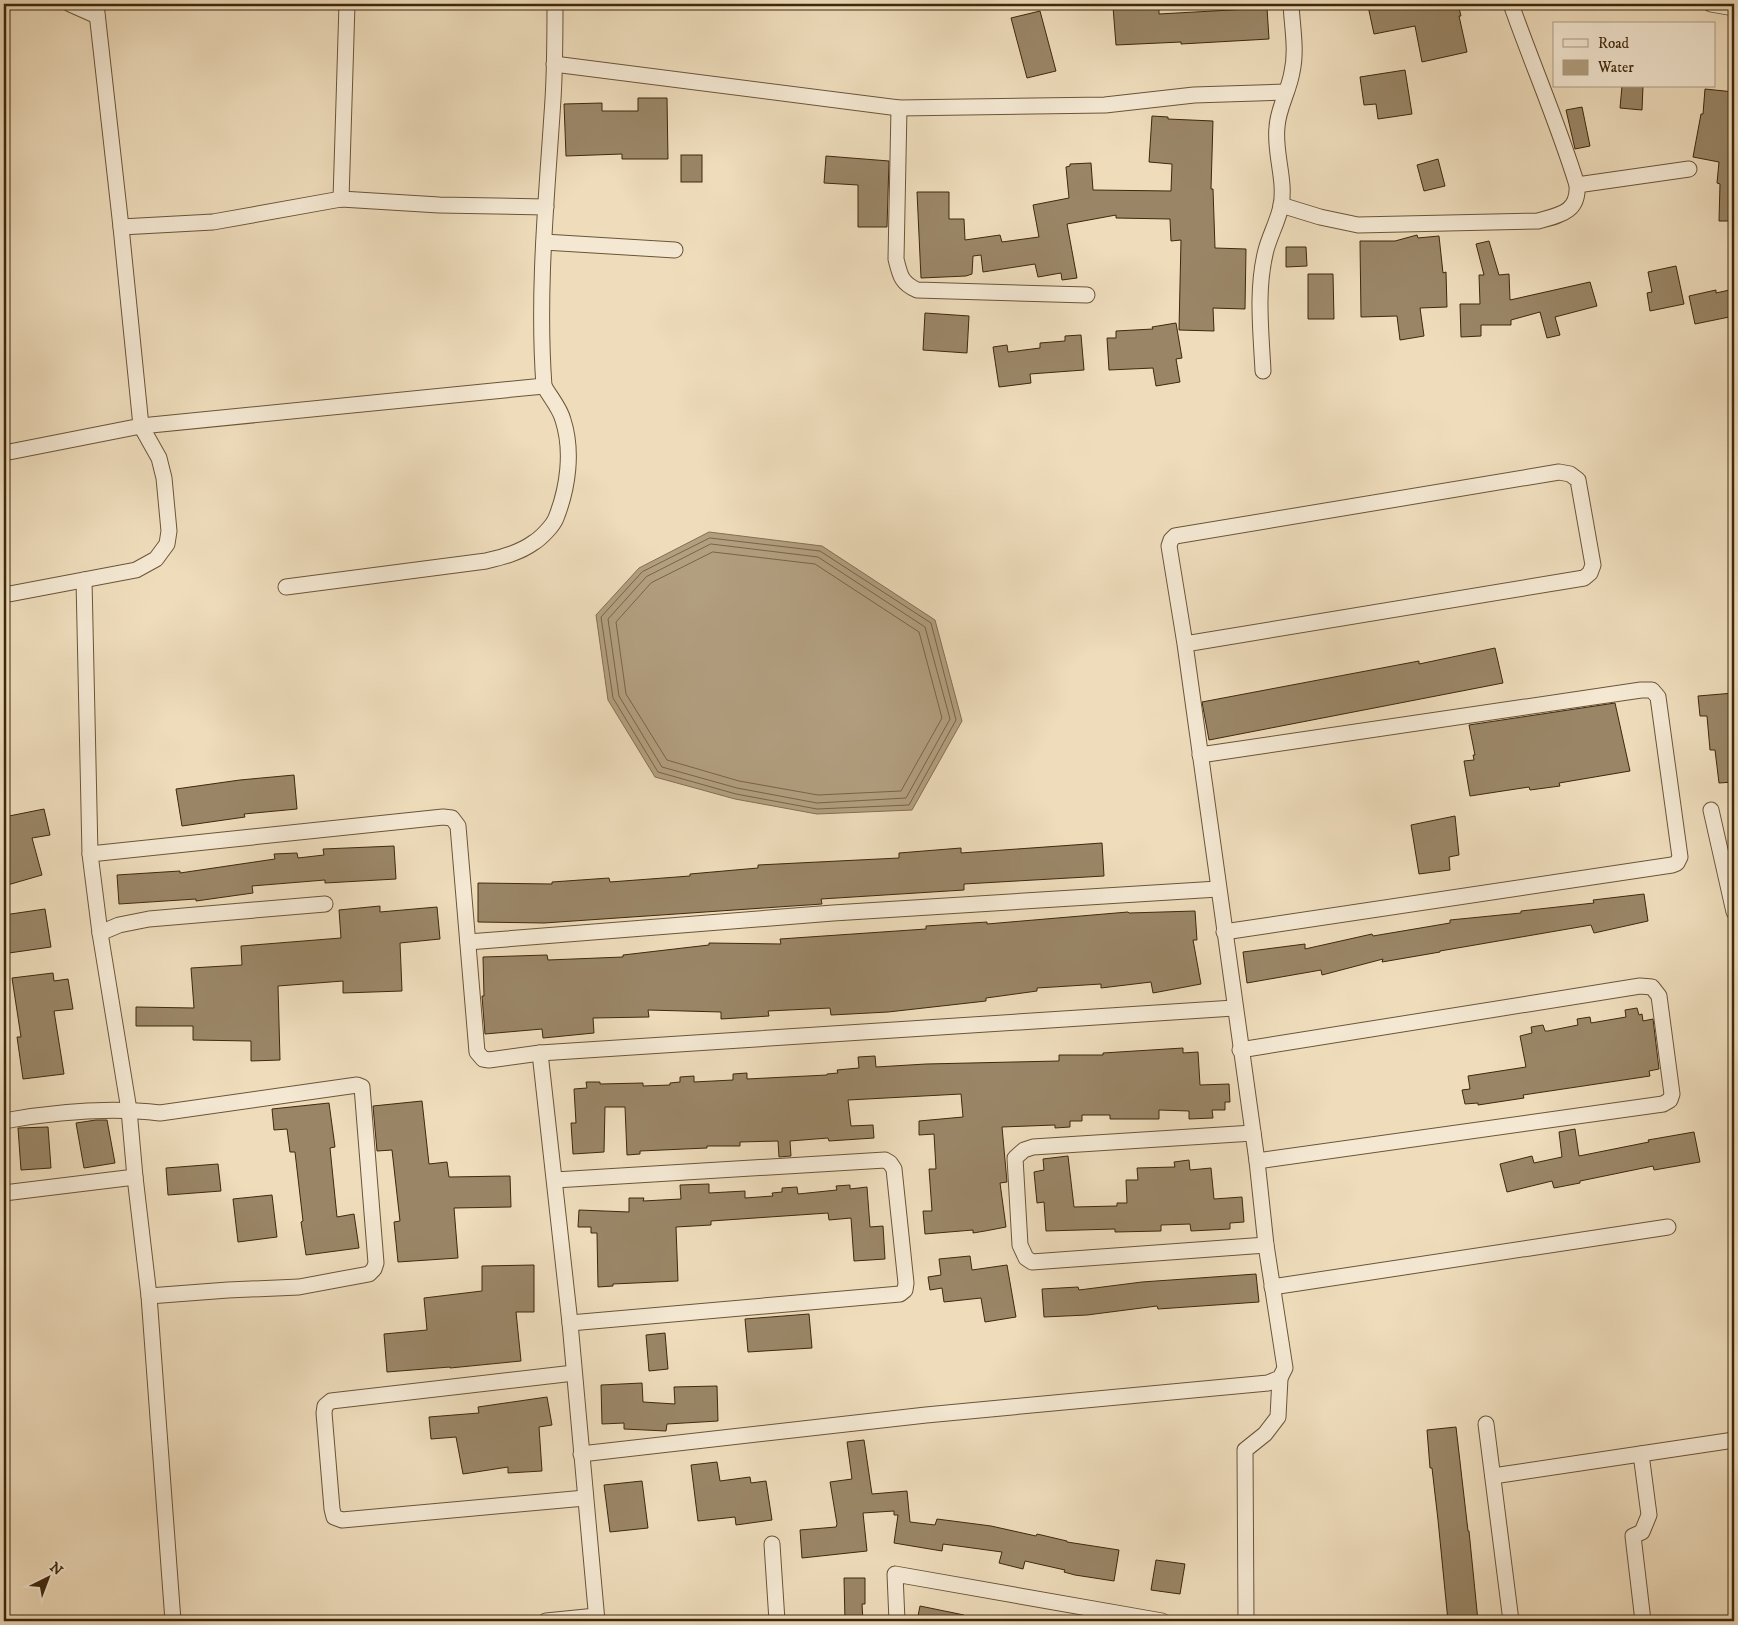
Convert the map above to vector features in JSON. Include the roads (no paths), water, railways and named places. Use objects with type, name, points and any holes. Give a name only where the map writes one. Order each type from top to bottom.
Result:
[{"type":"street","points":[[4,596],[136,570],[156,559],[166,544],[169,531],[164,478],[159,458],[141,426],[97,10],[70,4]]},
{"type":"street","points":[[341,199],[347,4]]},
{"type":"street","points":[[286,588],[486,561],[510,555],[534,543],[556,520],[568,460],[568,438],[563,418],[544,386],[541,349],[541,298],[554,64],[555,4]]},
{"type":"street","points":[[1263,371],[1260,310],[1261,275],[1266,248],[1281,205],[1281,175],[1277,148],[1277,127],[1292,72],[1294,49],[1291,4]]},
{"type":"street","points":[[1281,205],[1320,217],[1358,225],[1538,221],[1563,214],[1574,205],[1578,196],[1577,185],[1556,118],[1532,64],[1511,4]]},
{"type":"street","points":[[1711,4],[1734,8]]},
{"type":"street","points":[[554,64],[899,108],[1105,105],[1194,96],[1286,92]]},
{"type":"street","points":[[899,108],[896,259],[900,276],[908,286],[917,290],[1087,295]]},
{"type":"street","points":[[1577,185],[1689,170]]},
{"type":"street","points":[[121,227],[212,222],[341,199],[439,205],[546,207]]},
{"type":"street","points":[[544,242],[675,250]]},
{"type":"street","points":[[4,453],[141,426],[544,386]]},
{"type":"street","points":[[1185,644],[1584,578],[1590,573],[1593,565],[1578,480],[1570,474],[1560,472],[1175,536],[1169,546],[1185,644],[1284,1368],[1280,1378],[1278,1417],[1265,1434],[1245,1450],[1246,1621]]},
{"type":"street","points":[[84,580],[90,854],[100,933],[129,1110],[149,1296],[173,1621]]},
{"type":"street","points":[[1200,755],[1631,691],[1652,690],[1658,697],[1679,848],[1680,857],[1672,865],[1224,932]]},
{"type":"street","points":[[1711,810],[1734,912]]},
{"type":"street","points":[[90,854],[443,817],[452,818],[458,826],[477,1052],[483,1059],[490,1060],[540,1053],[1234,1008]]},
{"type":"street","points":[[468,942],[834,913],[1218,889]]},
{"type":"street","points":[[100,933],[119,925],[150,919],[325,904]]},
{"type":"street","points":[[1240,1050],[1640,986],[1652,987],[1659,996],[1672,1094],[1670,1100],[1663,1104],[1257,1162]]},
{"type":"street","points":[[540,1053],[570,1323],[597,1618],[546,1621]]},
{"type":"street","points":[[4,1121],[28,1116],[129,1110],[160,1113],[357,1085],[362,1087],[376,1263],[374,1269],[369,1274],[299,1287],[149,1296]]},
{"type":"street","points":[[1253,1133],[1033,1147],[1024,1150],[1015,1158],[1020,1245],[1026,1258],[1032,1262],[1266,1245]]},
{"type":"street","points":[[555,1180],[885,1160],[894,1169],[906,1283],[905,1290],[900,1294],[570,1323]]},
{"type":"street","points":[[4,1194],[135,1177]]},
{"type":"street","points":[[1272,1287],[1668,1227]]},
{"type":"street","points":[[574,1373],[331,1401],[325,1406],[324,1412],[331,1500],[334,1517],[342,1520],[585,1498]]},
{"type":"street","points":[[581,1454],[926,1415],[1268,1383],[1280,1378]]},
{"type":"street","points":[[1486,1424],[1511,1621]]},
{"type":"street","points":[[1493,1476],[1734,1440]]},
{"type":"street","points":[[1641,1454],[1649,1516],[1642,1532],[1634,1536],[1643,1621]]},
{"type":"street","points":[[772,1544],[777,1621]]},
{"type":"street","points":[[897,1621],[895,1574],[1162,1621]]},
{"type":"water","points":[[709,532],[822,546],[935,620],[962,721],[912,810],[817,814],[735,799],[655,777],[608,700],[596,615],[639,568]]}]
